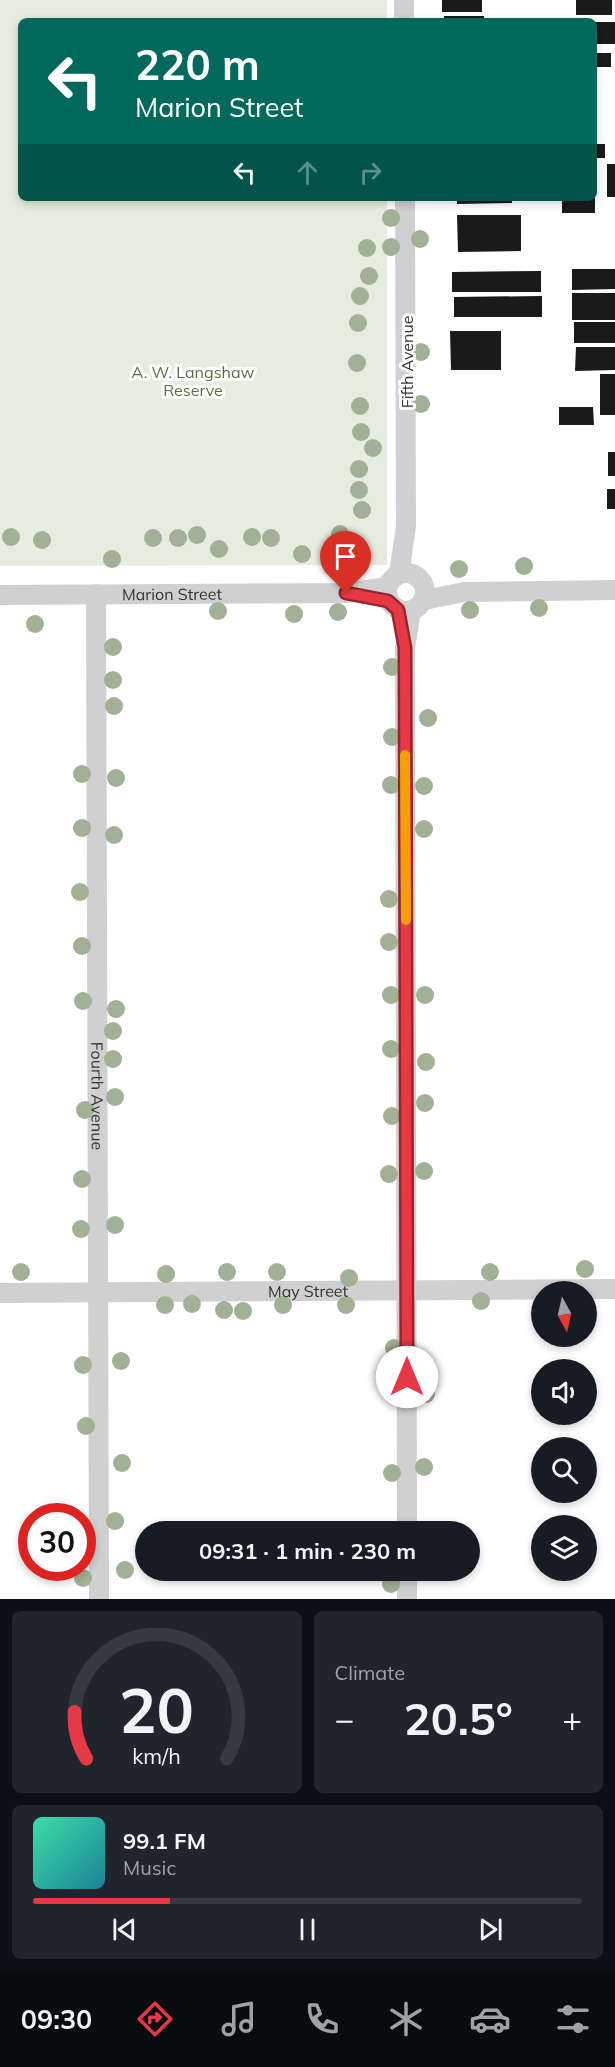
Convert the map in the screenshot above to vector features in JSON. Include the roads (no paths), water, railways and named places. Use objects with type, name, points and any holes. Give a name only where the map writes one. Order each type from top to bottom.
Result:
[{"type":"street","points":[[404,0],[404,18]]},
{"type":"street","name":"Fifth Avenue","points":[[405,201],[407,1521]]},
{"type":"street","name":"Marion Street","points":[[0,595],[615,590]]},
{"type":"street","name":"Fourth Avenue","points":[[96,594],[99,1599]]},
{"type":"street","name":"May Street","points":[[0,1293],[615,1289]]},
{"type":"street","points":[[407,1581],[407,1599]]},
{"type":"park label","name":"A. W. Langshaw Reserve","points":[[193,381]]}]
